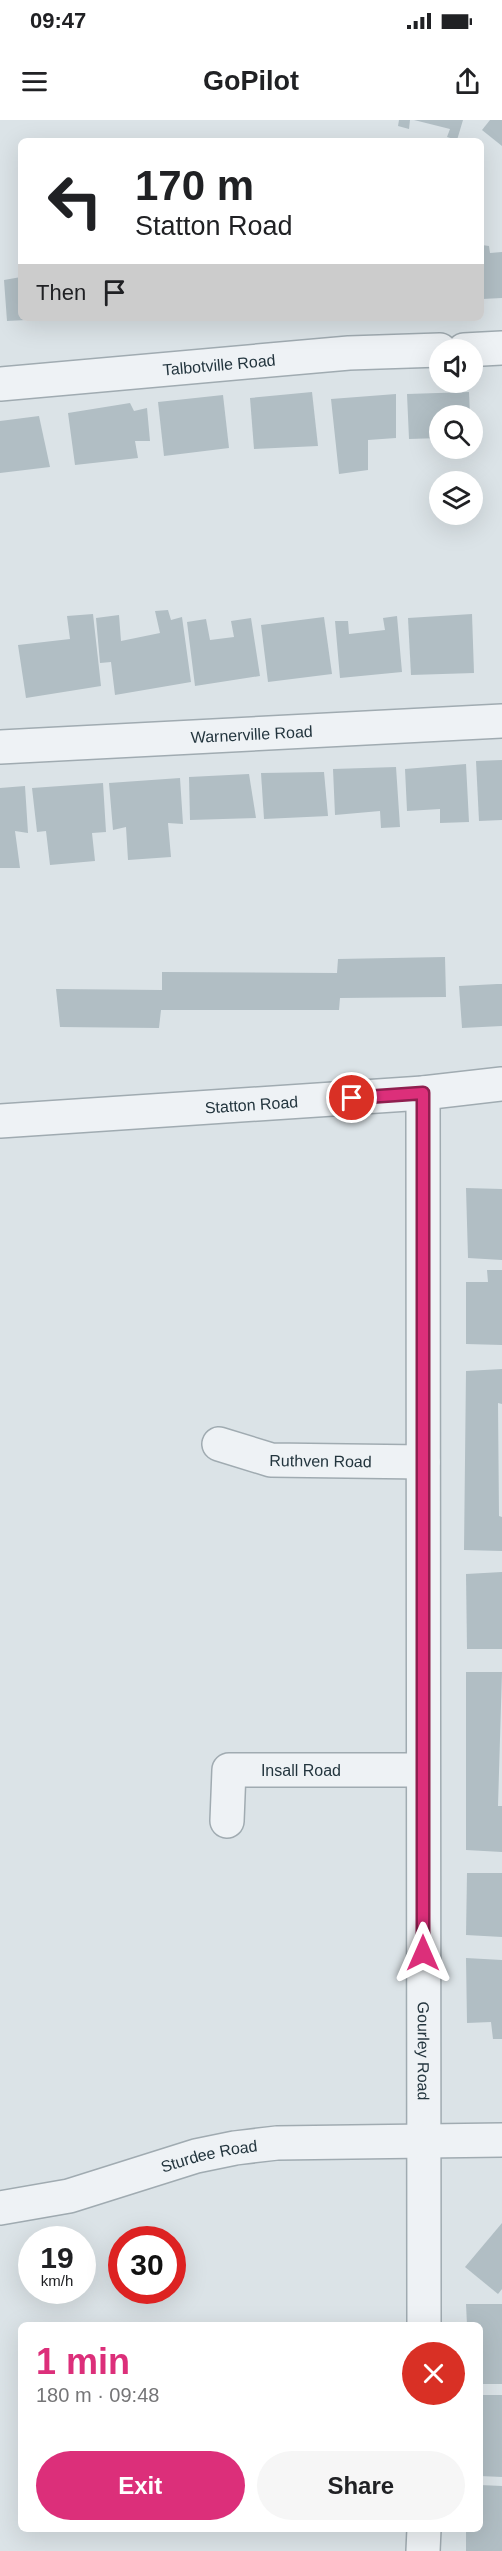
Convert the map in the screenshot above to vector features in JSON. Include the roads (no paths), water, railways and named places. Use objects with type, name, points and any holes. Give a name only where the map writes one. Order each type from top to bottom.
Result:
[{"type":"street","points":[[483,349],[502,348]]},
{"type":"street","name":"Talbotville Road","points":[[0,384],[350,353],[429,350]]},
{"type":"street","name":"Warnerville Road","points":[[0,747],[502,721]]},
{"type":"street","name":"Statton Road","points":[[0,1121],[423,1093],[502,1084]]},
{"type":"street","name":"Gourley Road","points":[[423,1093],[424,2322]]},
{"type":"street","name":"Ruthven Road","points":[[219,1444],[271,1461],[423,1462]]},
{"type":"street","name":"Insall Road","points":[[227,1821],[229,1770],[423,1770]]},
{"type":"street","name":"Sturdee Road","points":[[0,2208],[69,2196],[196,2156],[235,2148],[277,2143],[502,2140]]},
{"type":"street","points":[[423,2551],[424,2532]]}]
